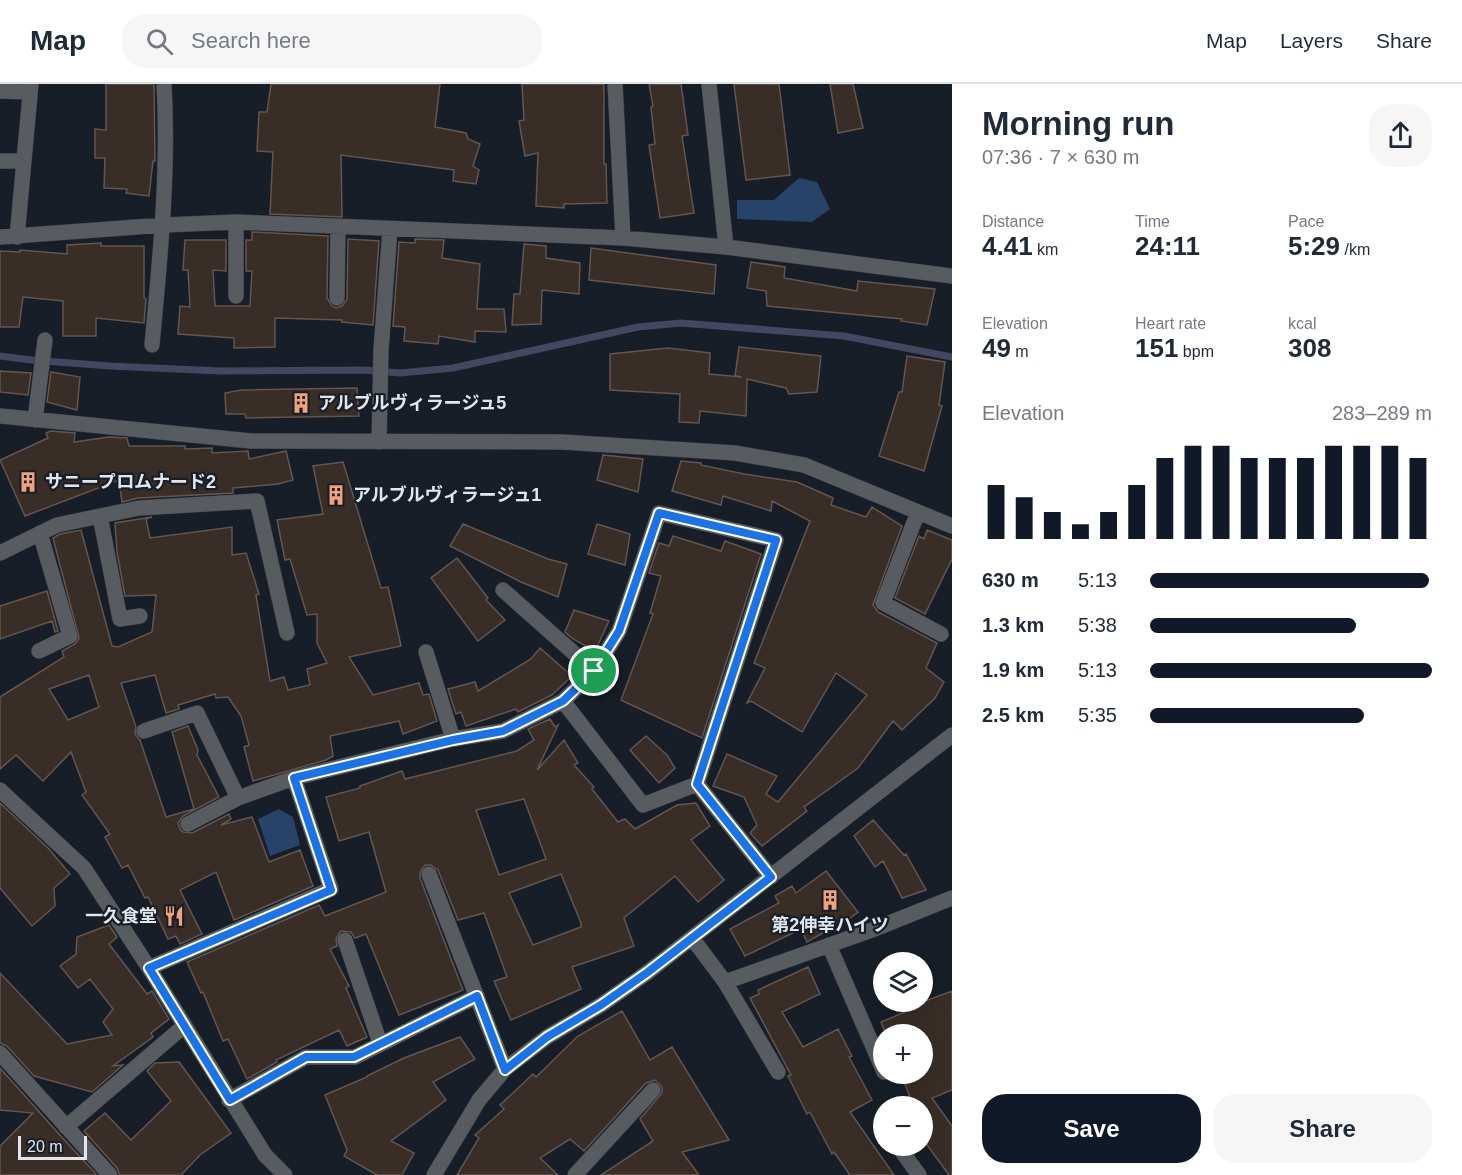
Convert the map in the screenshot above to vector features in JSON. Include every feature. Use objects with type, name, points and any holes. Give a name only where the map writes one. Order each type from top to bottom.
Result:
[{"type":"street","points":[[152,345],[164,225],[167,130],[164,84]]},
{"type":"street","points":[[615,84],[623,238]]},
{"type":"street","points":[[709,84],[726,247]]},
{"type":"street","points":[[0,92],[31,88],[16,237]]},
{"type":"street","points":[[0,161],[24,161]]},
{"type":"street","points":[[236,222],[236,296]]},
{"type":"street","points":[[0,237],[236,222],[623,238],[726,247],[952,276]]},
{"type":"street","points":[[337,298],[338,227]]},
{"type":"street","points":[[379,442],[381,350],[390,229]]},
{"type":"street","points":[[35,420],[45,340]]},
{"type":"street","points":[[0,417],[251,441],[562,442],[735,453],[804,465],[952,526]]},
{"type":"street","points":[[0,553],[57,525],[139,508],[257,501],[287,633]]},
{"type":"street","points":[[918,512],[883,603],[941,634]]},
{"type":"street","points":[[188,824],[238,798],[294,778],[453,740],[503,731],[563,701],[594,671],[619,631],[659,513],[776,540],[697,784]]},
{"type":"street","points":[[100,516],[120,619],[140,616]]},
{"type":"street","points":[[39,651],[70,636],[40,533]]},
{"type":"street","points":[[503,590],[594,671]]},
{"type":"street","points":[[426,652],[453,740]]},
{"type":"street","points":[[563,701],[643,805],[697,784]]},
{"type":"street","points":[[144,731],[197,713],[238,798]]},
{"type":"street","points":[[434,1175],[479,1100],[505,1070],[547,1037],[601,1005],[692,938],[952,735]]},
{"type":"street","points":[[149,968],[331,890],[294,778]]},
{"type":"street","points":[[697,784],[771,877]]},
{"type":"street","points":[[0,790],[84,868],[265,1155],[285,1175]]},
{"type":"street","points":[[429,874],[505,1070]]},
{"type":"street","points":[[725,982],[952,898]]},
{"type":"street","points":[[692,938],[725,982],[778,1072]]},
{"type":"street","points":[[345,940],[380,1043]]},
{"type":"street","points":[[829,945],[873,1048]]},
{"type":"street","points":[[230,1100],[306,1057],[354,1057],[477,996]]},
{"type":"street","points":[[66,1127],[184,1026]]},
{"type":"street","points":[[0,1053],[110,1175]]},
{"type":"street","points":[[575,1175],[653,1090]]},
{"type":"street","points":[[905,1156],[919,1175]]},
{"type":"shaded area","points":[[799,178],[817,182],[830,209],[812,222],[737,219],[737,200],[774,200]]},
{"type":"shaded area","points":[[279,809],[293,817],[300,845],[270,856],[258,819]]},
{"type":"building","points":[[106,84],[154,84],[155,161],[153,161],[149,196],[126,193],[127,189],[104,188],[105,158],[95,158],[95,129],[106,130]]},
{"type":"building","points":[[271,84],[440,84],[435,127],[466,133],[468,139],[480,144],[473,166],[479,170],[476,184],[453,181],[454,170],[341,155],[342,217],[270,214],[273,152],[257,151],[259,112],[267,112]]},
{"type":"building","points":[[522,84],[604,84],[604,164],[606,164],[607,203],[564,204],[564,208],[536,206],[538,153],[525,156],[519,121],[524,120]]},
{"type":"building","points":[[649,84],[681,84],[688,135],[682,136],[694,213],[660,218],[649,145],[655,144]]},
{"type":"building","points":[[734,84],[779,84],[790,175],[746,180]]},
{"type":"building","points":[[830,84],[853,84],[863,128],[838,133]]},
{"type":"building","points":[[252,232],[328,236],[327,298],[336,308],[342,306],[347,299],[348,239],[379,241],[373,325],[342,322],[342,320],[275,318],[275,347],[234,348],[234,338],[178,334],[180,306],[190,307],[188,270],[183,270],[185,240],[226,240],[226,271],[213,270],[215,306],[250,306],[252,271],[246,271],[246,240],[252,240]]},
{"type":"building","points":[[415,239],[444,240],[442,258],[480,264],[477,309],[504,309],[506,332],[475,331],[475,342],[439,336],[438,344],[404,341],[405,327],[393,326],[399,242],[415,243]]},
{"type":"building","points":[[101,243],[101,246],[144,246],[144,298],[146,299],[144,323],[96,318],[96,336],[63,336],[63,301],[23,297],[19,327],[0,327],[0,251],[20,252],[20,250],[67,254],[67,245]]},
{"type":"building","points":[[524,244],[546,246],[546,258],[580,263],[579,294],[542,290],[541,324],[512,325],[514,294],[520,294]]},
{"type":"building","points":[[591,248],[716,265],[714,294],[589,280]]},
{"type":"building","points":[[751,262],[785,267],[784,278],[857,291],[858,281],[935,289],[927,325],[901,321],[902,319],[767,306],[766,291],[747,288]]},
{"type":"building","points":[[739,347],[821,356],[817,392],[789,394],[786,388],[747,379],[746,416],[700,411],[699,423],[679,422],[680,394],[610,390],[610,354],[668,348],[710,353],[709,374],[742,377],[735,376]]},
{"type":"building","points":[[907,356],[945,362],[939,405],[942,406],[924,471],[879,456],[899,392],[902,392]]},
{"type":"building","points":[[0,371],[31,373],[28,395],[0,392]]},
{"type":"building","points":[[51,372],[80,377],[77,410],[47,402]]},
{"type":"building","name":"アルブルヴィラージュ5","points":[[357,388],[359,416],[246,418],[245,414],[226,414],[225,393],[241,390]]},
{"type":"building","points":[[51,431],[75,433],[74,442],[109,437],[127,438],[129,446],[212,448],[212,453],[248,451],[249,459],[286,451],[293,480],[278,484],[233,488],[233,493],[138,498],[122,502],[119,480],[25,516],[0,460],[48,438],[46,433]]},
{"type":"building","points":[[603,455],[643,459],[638,492],[597,480]]},
{"type":"building","points":[[681,461],[797,482],[833,498],[831,505],[866,517],[872,507],[902,526],[873,605],[878,612],[937,643],[926,668],[944,682],[935,698],[902,730],[893,721],[858,768],[804,807],[807,811],[762,846],[750,833],[757,825],[744,797],[713,786],[727,754],[777,776],[766,794],[778,802],[867,695],[836,673],[802,732],[751,701],[747,703],[765,668],[754,663],[810,521],[772,501],[771,511],[723,496],[721,505],[672,491]]},
{"type":"building","points":[[343,462],[381,588],[388,587],[401,646],[349,657],[373,695],[419,683],[423,695],[429,694],[437,721],[403,734],[399,721],[330,736],[333,756],[253,781],[244,747],[249,745],[241,716],[228,697],[216,698],[215,694],[178,705],[179,709],[166,713],[155,675],[121,683],[136,727],[135,734],[140,740],[166,817],[194,809],[172,732],[188,726],[198,750],[197,755],[219,797],[183,816],[178,823],[180,829],[183,832],[192,833],[229,814],[231,819],[221,825],[252,817],[269,862],[300,850],[313,886],[234,920],[216,872],[180,890],[202,934],[180,944],[176,936],[168,939],[148,897],[145,898],[128,865],[122,868],[105,837],[110,834],[82,795],[86,792],[71,752],[43,781],[16,755],[0,769],[0,697],[64,657],[62,651],[75,644],[79,638],[53,538],[60,534],[81,530],[112,646],[118,647],[152,632],[156,595],[125,596],[117,552],[115,523],[152,517],[146,519],[150,538],[232,527],[232,555],[246,553],[259,594],[256,595],[270,681],[284,677],[288,690],[310,685],[307,669],[327,663],[317,643],[317,614],[307,615],[290,559],[285,560],[277,520],[323,514],[313,466]],"holes":[[[89,675],[99,707],[68,720],[49,689]]]},
{"type":"building","points":[[463,524],[548,559],[567,564],[558,597],[521,582],[450,546]]},
{"type":"building","points":[[597,524],[630,534],[625,565],[588,554]]},
{"type":"building","points":[[927,530],[952,540],[952,559],[925,614],[895,598],[919,536],[924,539]]},
{"type":"building","points":[[673,536],[721,551],[725,541],[761,554],[702,738],[621,700],[653,614],[650,613],[661,576],[649,573],[659,543],[669,546]]},
{"type":"building","points":[[457,558],[488,598],[486,600],[505,620],[478,641],[431,578]]},
{"type":"building","points":[[47,591],[58,631],[55,632],[52,621],[0,639],[0,606]]},
{"type":"building","points":[[574,610],[609,621],[595,651],[565,632]]},
{"type":"building","points":[[540,648],[572,676],[552,695],[518,712],[516,709],[466,726],[461,712],[456,714],[448,689],[475,682],[478,691],[531,659]]},
{"type":"building","points":[[550,719],[555,727],[558,725],[537,770],[564,740],[578,763],[574,765],[594,787],[592,789],[618,822],[625,819],[635,829],[677,805],[696,803],[710,826],[691,840],[724,880],[698,902],[675,876],[624,918],[634,946],[572,967],[581,989],[511,1020],[494,981],[507,977],[484,913],[458,920],[438,870],[431,865],[425,865],[420,872],[420,878],[463,990],[399,1015],[366,934],[355,938],[351,932],[341,931],[336,938],[337,946],[330,949],[349,986],[346,988],[367,1037],[347,1046],[339,1030],[276,1060],[277,1062],[247,1079],[228,1039],[223,1041],[203,992],[201,993],[187,962],[319,905],[325,916],[386,892],[369,832],[339,841],[326,797],[360,788],[360,786],[402,771],[405,779],[517,751],[534,740],[528,729]],"holes":[[[524,799],[546,859],[499,875],[476,810]],[[561,874],[581,927],[533,945],[509,893]]]},
{"type":"building","points":[[646,736],[667,755],[675,768],[659,783],[630,750]]},
{"type":"building","points":[[0,803],[49,849],[70,874],[54,888],[55,906],[32,926],[0,888]]},
{"type":"building","points":[[873,820],[904,855],[906,854],[926,890],[902,898],[883,861],[875,867],[854,836]]},
{"type":"building","points":[[826,871],[858,912],[834,930],[832,928],[807,942],[801,929],[745,956],[730,929],[779,903],[775,896],[792,886],[796,893]]},
{"type":"building","points":[[109,925],[117,937],[109,944],[147,994],[152,991],[169,1019],[151,1033],[153,1037],[113,1066],[123,1065],[92,1092],[34,1076],[7,1046],[0,1043],[0,973],[67,1044],[112,1035],[103,1022],[113,1009],[90,979],[78,988],[60,966],[76,954],[77,937]]},
{"type":"building","points":[[808,967],[820,994],[782,1012],[803,1047],[838,1029],[852,1056],[849,1057],[872,1100],[850,1112],[873,1145],[873,1156],[881,1156],[894,1175],[850,1175],[834,1152],[832,1154],[810,1112],[807,1114],[788,1076],[791,1075],[750,998],[759,994],[758,990]]},
{"type":"building","points":[[952,991],[952,1090],[933,1098],[910,1096],[905,1084],[933,1084],[933,1024],[882,1024],[881,1022],[905,1012],[933,1012],[933,998]]},
{"type":"building","points":[[622,1011],[650,1060],[672,1047],[729,1140],[682,1152],[699,1175],[601,1175],[653,1141],[640,1119],[662,1093],[662,1087],[655,1080],[646,1083],[584,1151],[570,1139],[540,1158],[558,1175],[457,1175],[479,1138],[475,1135],[504,1109],[500,1105],[533,1074],[536,1077],[578,1036]]},
{"type":"building","points":[[460,1037],[475,1059],[433,1082],[446,1100],[391,1141],[414,1153],[402,1175],[377,1175],[344,1156],[347,1150],[325,1095],[404,1058]]},
{"type":"building","points":[[179,1062],[231,1133],[200,1155],[181,1175],[120,1175],[117,1168],[84,1131],[105,1113],[131,1140],[171,1101],[147,1071],[155,1063]]},
{"type":"building","points":[[0,1068],[97,1175],[0,1175],[0,1146],[33,1113],[0,1110]]},
{"type":"building","points":[[933,1099],[952,1126],[952,1175],[949,1175],[933,1153]]},
{"type":"waterway","points":[[0,356],[110,366],[220,371],[364,370],[400,373],[453,368],[638,327],[681,323],[844,336],[952,357]]},
{"type":"place","name":"アルブルヴィラージュ5","points":[[301,403]]},
{"type":"place","name":"サニープロムナード2","points":[[28,482]]},
{"type":"place","name":"アルブルヴィラージュ1","points":[[336,495]]},
{"type":"place","name":"第2伸幸ハイツ","points":[[830,900]]},
{"type":"place","name":"一久食堂","points":[[174,916]]},
{"type":"route","points":[[659,513],[776,540],[697,784],[771,877],[648,972],[601,1005],[547,1037],[505,1070],[477,996],[354,1057],[306,1057],[230,1100],[149,968],[331,890],[294,778],[453,740],[503,731],[563,701],[594,671],[619,631],[659,513]]}]
